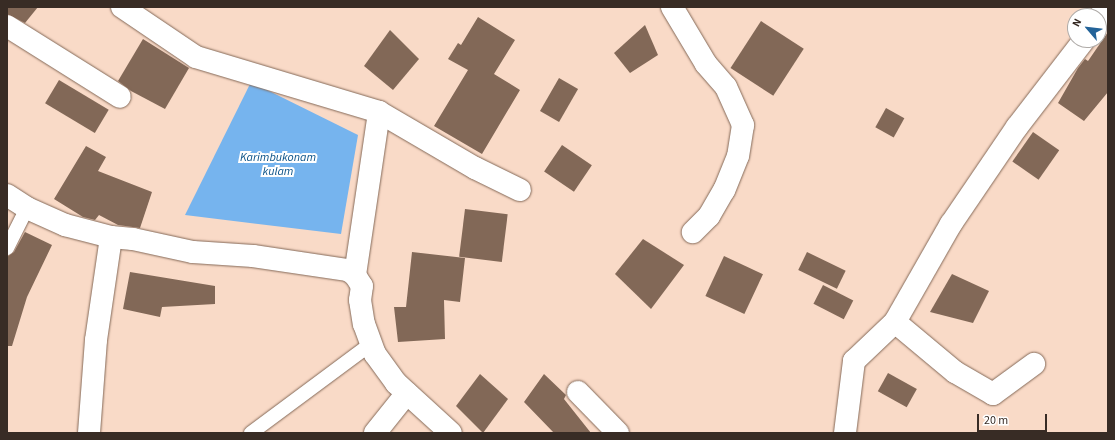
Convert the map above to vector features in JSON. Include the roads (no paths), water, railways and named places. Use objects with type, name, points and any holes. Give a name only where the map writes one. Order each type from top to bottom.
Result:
[{"type":"street","points":[[122,7],[196,57],[379,112],[475,168],[520,190]]},
{"type":"street","points":[[672,7],[706,64],[726,87],[743,125],[738,156],[724,190],[709,216],[693,232]]},
{"type":"street","points":[[7,26],[120,97]]},
{"type":"street","points":[[845,433],[854,361],[895,322],[951,224],[1017,127],[1078,48]]},
{"type":"street","points":[[355,275],[379,112]]},
{"type":"street","points":[[7,196],[27,208],[65,225],[112,237],[133,239],[193,252],[254,256],[300,264],[338,268],[355,275],[362,286],[360,300],[364,324],[375,354],[396,383],[451,433]]},
{"type":"street","points":[[88,433],[96,340],[112,237]]},
{"type":"street","points":[[895,322],[955,372],[993,394],[1034,364]]},
{"type":"street","points":[[578,392],[618,433]]},
{"type":"street","points":[[376,433],[407,393]]},
{"type":"lane","points":[[7,248],[27,208]]},
{"type":"lane","points":[[250,433],[372,344]]},
{"type":"water","name":"Karimbukonam kulam","points":[[251,82],[358,135],[341,234],[185,215]]}]
